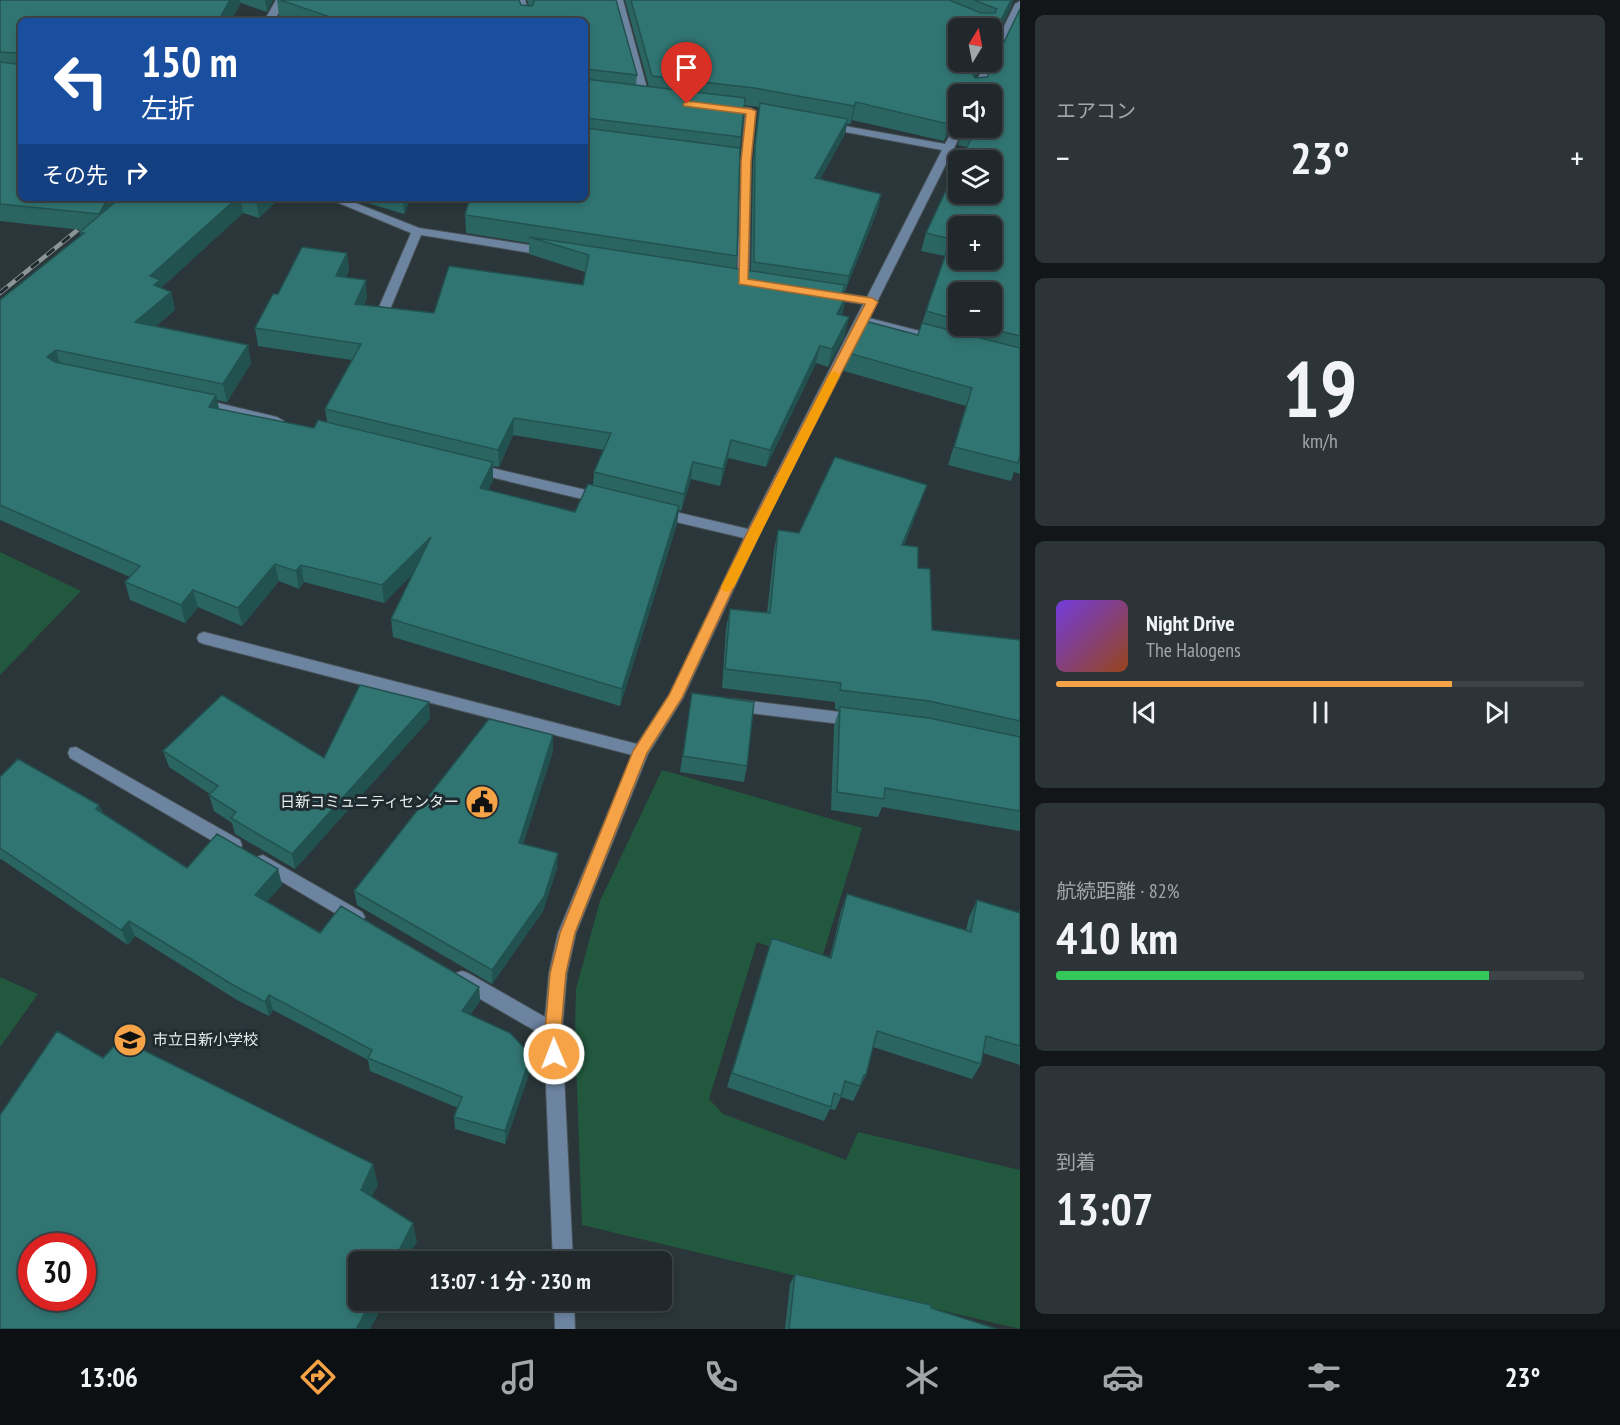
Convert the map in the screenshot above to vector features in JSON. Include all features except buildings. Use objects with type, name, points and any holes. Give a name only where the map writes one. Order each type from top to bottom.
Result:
[{"type":"street","points":[[271,18],[281,0]]},
{"type":"street","points":[[520,0],[526,18]]},
{"type":"street","points":[[618,0],[645,99]]},
{"type":"street","points":[[980,84],[1020,5]]},
{"type":"street","points":[[716,107],[757,113],[740,161],[743,281]]},
{"type":"street","points":[[821,124],[949,148]]},
{"type":"street","points":[[563,1251],[553,1031],[558,973],[567,933],[640,751],[682,699],[752,535],[954,138]]},
{"type":"street","points":[[341,201],[417,231],[556,253]]},
{"type":"street","points":[[386,307],[417,231]]},
{"type":"street","points":[[813,292],[872,302]]},
{"type":"street","points":[[863,320],[956,345]]},
{"type":"street","points":[[192,401],[295,425]]},
{"type":"street","points":[[466,466],[615,502]]},
{"type":"street","points":[[649,510],[752,535]]},
{"type":"street","points":[[204,638],[640,751]]},
{"type":"street","points":[[713,702],[876,722]]},
{"type":"street","points":[[76,753],[372,927]]},
{"type":"street","points":[[443,969],[553,1031]]},
{"type":"street","points":[[564,1311],[565,1329]]},
{"type":"green space","points":[[0,552],[81,591],[0,675]]},
{"type":"green space","points":[[662,770],[862,828],[820,964],[757,942],[709,1099],[723,1114],[846,1160],[858,1132],[1020,1170],[1020,1329],[582,1225],[575,1033],[576,989],[600,901]]},
{"type":"green space","points":[[0,977],[38,994],[0,1047]]},
{"type":"railway","points":[[0,293],[113,201]]},
{"type":"slow traffic","points":[[727,587],[835,375]]},
{"type":"place","name":"日新コミュニティセンター","points":[[482,802]]},
{"type":"place","name":"市立日新小学校","points":[[130,1040]]},
{"type":"route","points":[[554,1054],[553,1031],[558,973],[567,933],[640,751],[675,698],[752,535],[872,302],[743,281],[746,161],[751,111],[687,104]]}]
